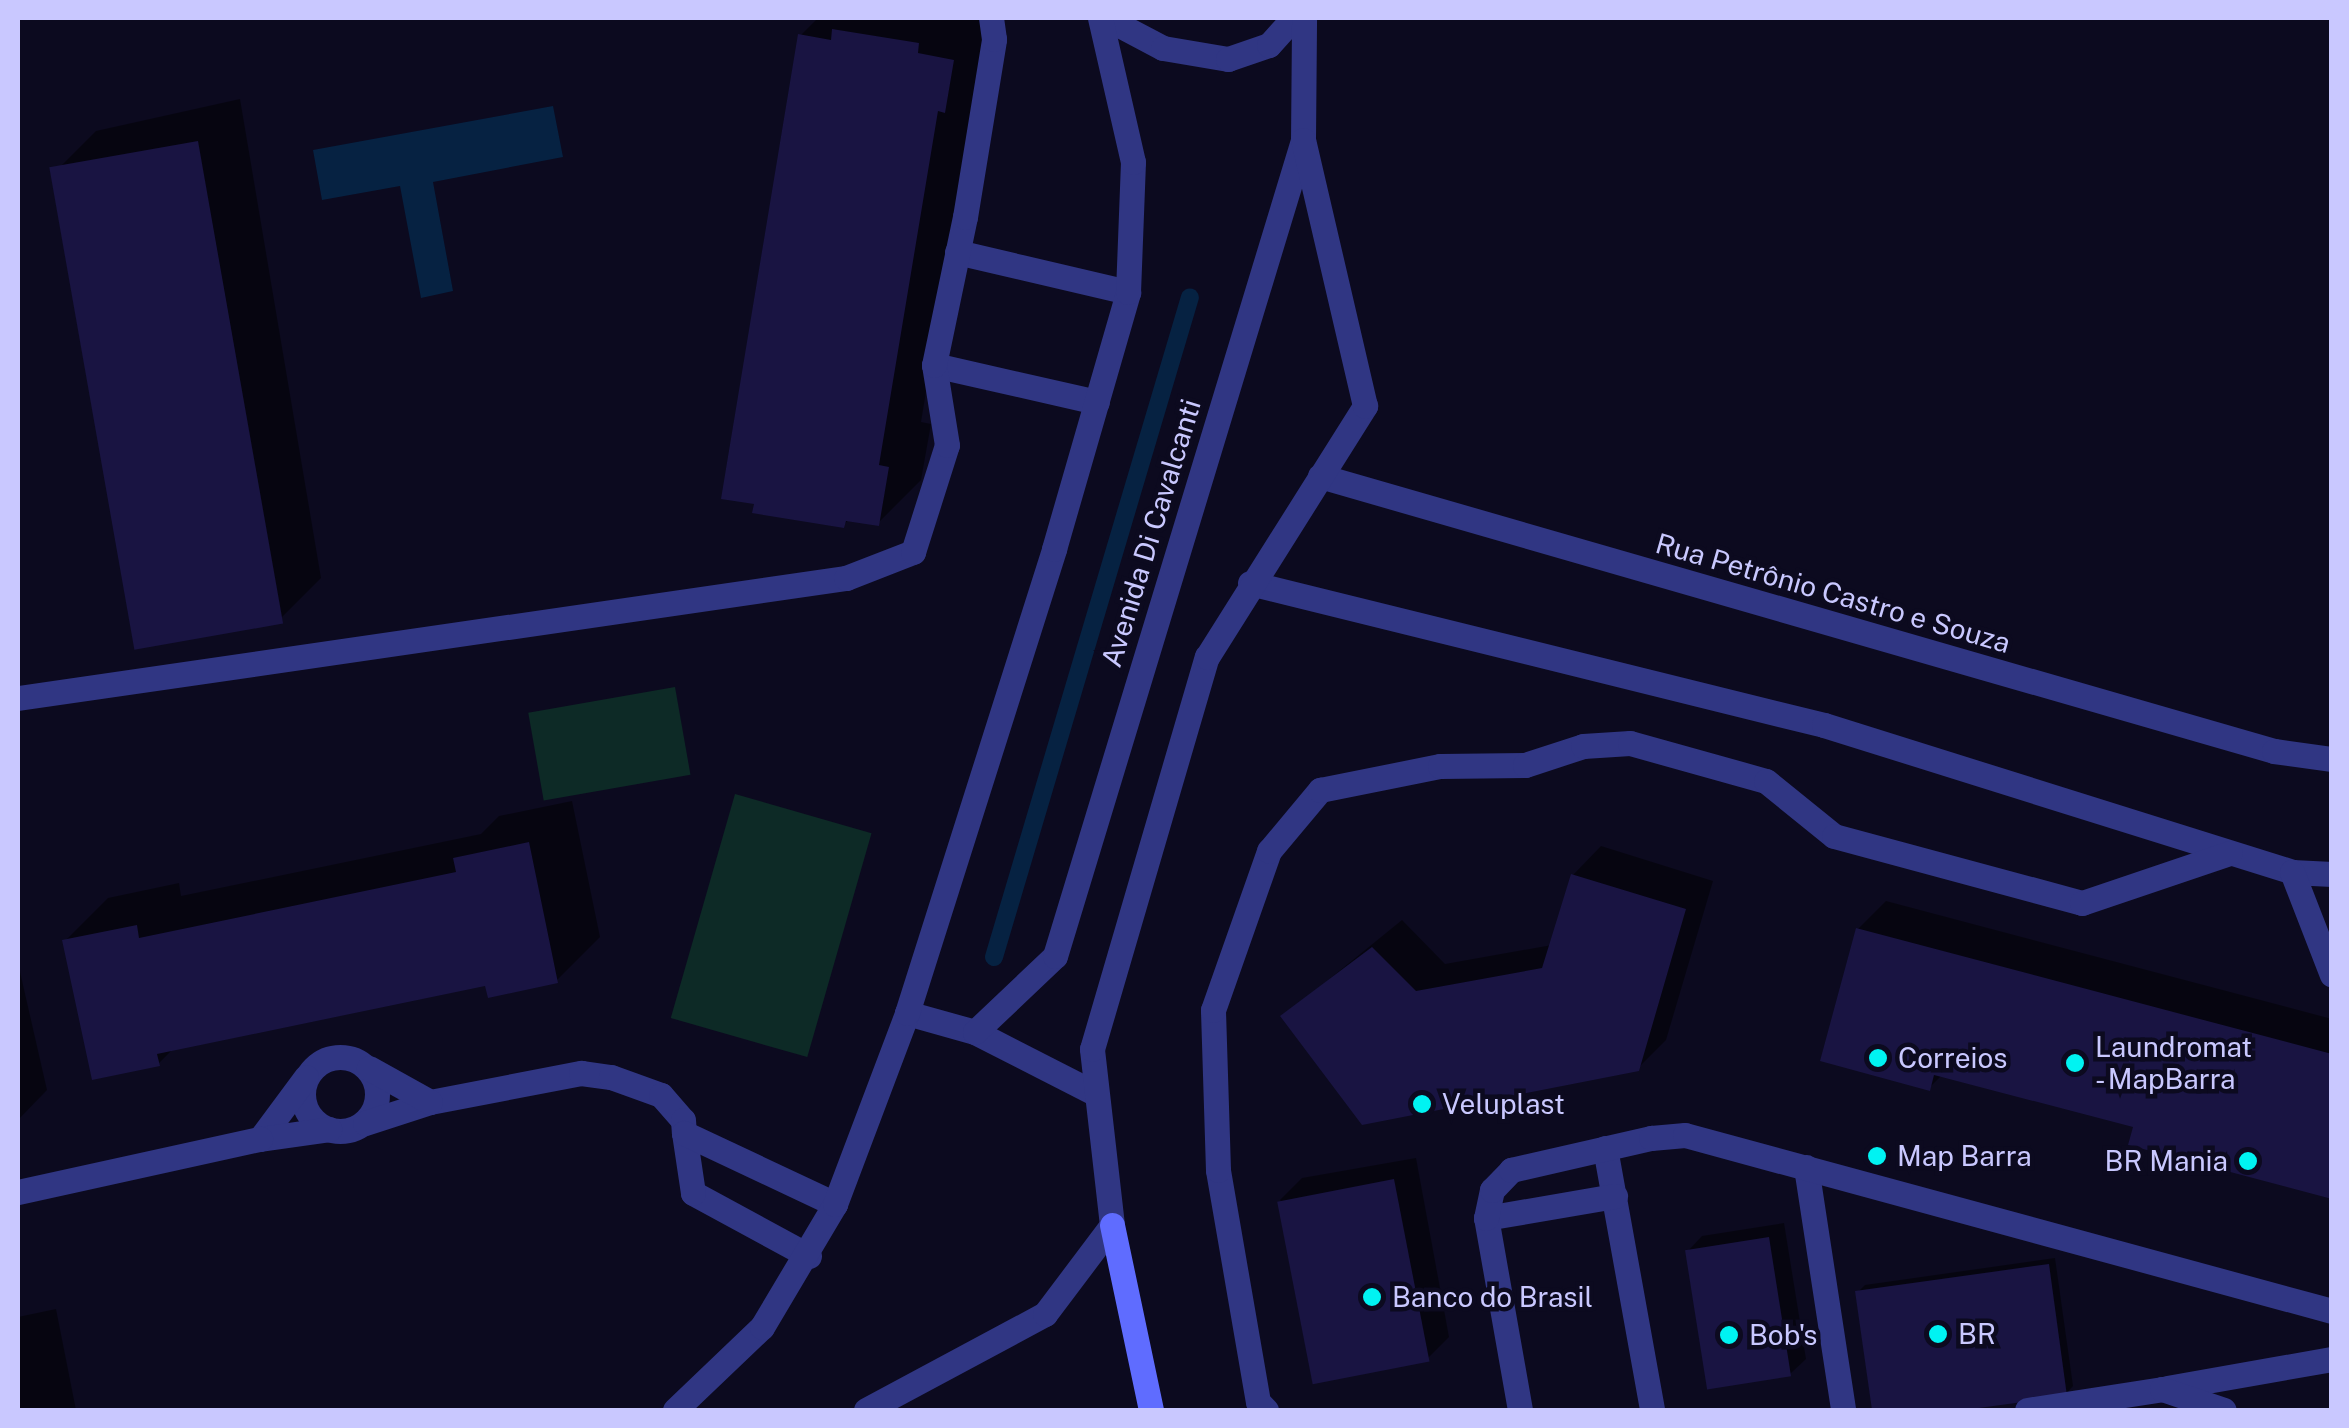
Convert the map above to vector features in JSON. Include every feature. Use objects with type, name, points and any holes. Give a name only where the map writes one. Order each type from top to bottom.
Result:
[{"type":"main road","points":[[1112,1226],[1151,1410]]},
{"type":"street","points":[[18,698],[846,578],[912,552],[947,445],[934,366],[994,39],[990,18]]},
{"type":"street","points":[[1103,18],[1163,48],[1228,59],[1269,45],[1293,18]]},
{"type":"street","points":[[676,1410],[762,1326],[809,1256],[835,1204],[907,1014],[1097,402],[1129,282],[1133,162],[1103,18]]},
{"type":"street","name":"Avenida Di Cavalcanti","points":[[975,1032],[1055,956],[1303,140],[1304,18]]},
{"type":"street","points":[[866,1410],[1044,1314],[1112,1226],[1092,1092],[1092,1050],[1207,657],[1250,583],[1366,406],[1303,140]]},
{"type":"street","points":[[957,252],[1129,282]]},
{"type":"street","points":[[934,366],[1097,402]]},
{"type":"street","name":"Rua Petrônio Castro e Souza","points":[[1320,476],[2274,751],[2332,759]]},
{"type":"street","points":[[1250,583],[1824,724],[2292,872],[2332,874]]},
{"type":"street","points":[[1266,1410],[1258,1402],[1218,1170],[1212,1010],[1268,851],[1294,815],[1320,790],[1440,766],[1525,765],[1584,746],[1630,743],[1766,780],[1834,836],[2082,903],[2230,853]]},
{"type":"street","points":[[2292,872],[2332,976]]},
{"type":"street","points":[[907,1014],[975,1032],[1092,1092]]},
{"type":"street","points":[[260,1139],[306,1078],[336,1056],[369,1068],[430,1102]]},
{"type":"street","points":[[364,1122],[377,1102],[369,1068]]},
{"type":"street","points":[[18,1192],[260,1139],[364,1122],[430,1102],[581,1073],[611,1076],[661,1096],[683,1120],[693,1193],[809,1256]]},
{"type":"street","points":[[306,1078],[304,1102],[329,1129]]},
{"type":"street","points":[[684,1134],[835,1204]]},
{"type":"street","points":[[1520,1410],[1486,1218],[1492,1190],[1511,1170],[1684,1135],[2332,1310]]},
{"type":"street","points":[[1605,1148],[1652,1410]]},
{"type":"street","points":[[1806,1167],[1844,1410]]},
{"type":"street","points":[[1486,1218],[1615,1196]]},
{"type":"street","points":[[2028,1410],[2332,1359]]},
{"type":"street","points":[[2162,1389],[2224,1410]]},
{"type":"green space","points":[[675,687],[690,775],[544,801],[528,713]]},
{"type":"green space","points":[[735,794],[871,833],[807,1057],[671,1018]]},
{"type":"water","points":[[553,106],[563,157],[433,182],[453,291],[421,298],[400,186],[322,200],[313,150]]},
{"type":"building","points":[[832,29],[919,43],[918,53],[954,60],[945,113],[938,111],[879,465],[889,467],[879,526],[846,521],[844,528],[752,513],[754,504],[721,499],[798,34],[831,40]]},
{"type":"building","points":[[198,141],[283,624],[134,650],[49,167]]},
{"type":"building","points":[[529,842],[558,983],[488,998],[485,986],[157,1054],[160,1066],[92,1080],[62,940],[137,925],[139,938],[456,872],[453,858]]},
{"type":"building","points":[[1571,874],[1686,909],[1639,1071],[1362,1125],[1280,1016],[1372,947],[1416,991],[1542,968]]},
{"type":"building","points":[[1856,928],[2332,1054],[2332,1199],[2128,1145],[2133,1127],[1934,1075],[1930,1091],[1820,1061]]},
{"type":"building","points":[[1394,1179],[1429,1362],[1313,1384],[1277,1202]]},
{"type":"building","points":[[1769,1237],[1791,1376],[1707,1390],[1685,1250]]},
{"type":"building","points":[[2049,1264],[2067,1396],[1964,1410],[1872,1410],[1855,1291]]},
{"type":"waterway","points":[[994,957],[1190,297]]},
{"type":"place","name":"Correios","points":[[1878,1058]]},
{"type":"place","name":"Laundromat - MapBarra","points":[[2075,1063]]},
{"type":"place","name":"Veluplast","points":[[1422,1104]]},
{"type":"place","name":"Map Barra","points":[[1877,1156]]},
{"type":"place","name":"BR Mania","points":[[2248,1161]]},
{"type":"place","name":"Banco do Brasil","points":[[1372,1297]]},
{"type":"place","name":"BR","points":[[1938,1334]]},
{"type":"place","name":"Bob's","points":[[1729,1335]]}]
